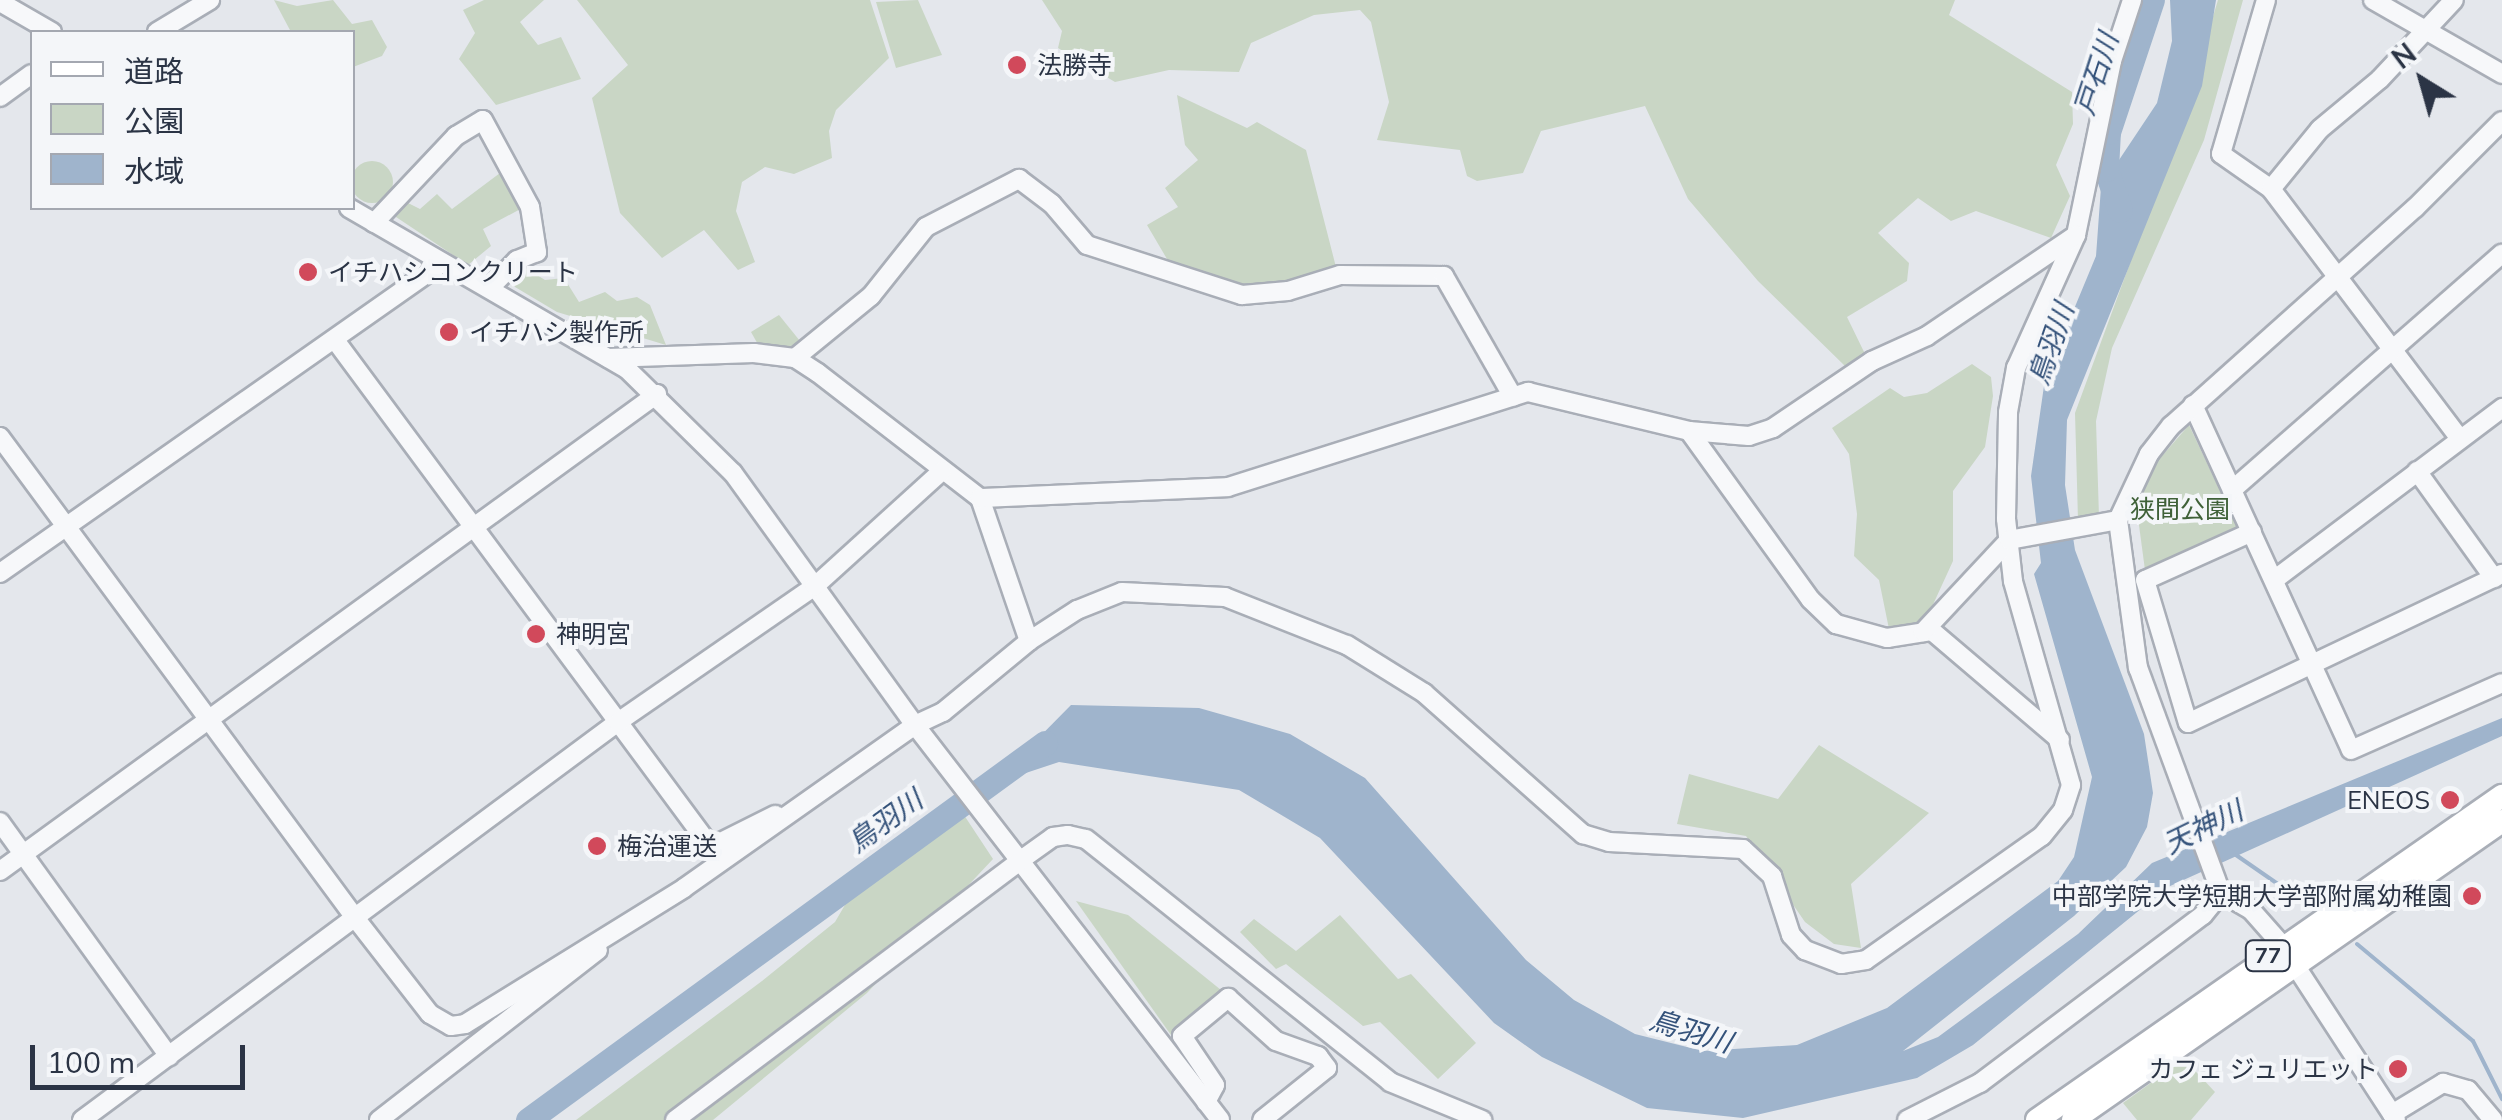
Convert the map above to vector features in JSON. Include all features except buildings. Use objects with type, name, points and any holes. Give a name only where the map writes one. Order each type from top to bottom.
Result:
[{"type":"main road","name":"77","points":[[2073,1120],[2502,796]]},
{"type":"main road","name":"77","points":[[2037,1120],[2288,954],[2502,820]]},
{"type":"street","points":[[161,30],[210,0]]},
{"type":"street","points":[[0,437],[356,919],[430,1014],[451,1026],[465,1024],[662,901],[942,712],[1029,641],[1077,610],[1122,592],[1225,598],[1280,615],[1424,693],[1583,834],[1609,842],[1723,845],[1760,858],[1791,935],[1820,960],[1841,964],[1894,946],[2042,836],[2063,810],[2070,786],[2061,740],[2013,581],[2008,412],[2016,368],[2076,235],[2112,61],[2132,0]]},
{"type":"street","points":[[2266,0],[2221,154],[2271,189],[2460,439]]},
{"type":"street","points":[[2373,0],[2502,74]]},
{"type":"street","points":[[2271,189],[2320,129],[2428,32],[2454,0]]},
{"type":"street","points":[[0,2],[49,30]]},
{"type":"street","points":[[0,97],[30,75]]},
{"type":"street","points":[[374,223],[456,136],[482,120],[530,207],[537,252],[517,260],[491,287]]},
{"type":"street","points":[[2492,1120],[2468,1090],[2443,1083],[2394,1117],[2288,954],[2251,910],[2221,893],[2197,840],[2138,668],[2113,522],[2148,454],[2193,405],[2502,121]]},
{"type":"street","points":[[795,358],[871,296],[926,226],[1019,179],[1052,204],[1087,246],[1242,295],[1288,291],[1340,275],[1444,276],[1513,396]]},
{"type":"street","points":[[351,210],[491,287],[608,358],[657,394],[733,473],[918,729],[1220,1120]]},
{"type":"street","points":[[980,498],[1228,487],[1513,396],[1554,394],[1689,431],[1750,436],[1773,428],[2076,235]]},
{"type":"street","points":[[2232,490],[2502,254]]},
{"type":"street","points":[[0,573],[442,263]]},
{"type":"street","points":[[335,340],[706,842],[719,843],[812,802]]},
{"type":"street","points":[[608,358],[754,352],[795,358],[980,498],[1029,641]]},
{"type":"street","points":[[0,872],[657,394]]},
{"type":"street","points":[[2193,405],[2350,750],[2502,683]]},
{"type":"street","points":[[2274,580],[2502,408]]},
{"type":"street","points":[[1689,431],[1812,600],[1836,624],[1887,638],[1932,631],[2061,740]]},
{"type":"street","points":[[82,1120],[618,722],[815,586],[942,471]]},
{"type":"street","points":[[2252,532],[2145,580],[2188,724],[2301,674],[2311,662],[2498,576],[2417,472]]},
{"type":"street","points":[[1923,632],[2009,540],[2113,522]]},
{"type":"street","points":[[0,822],[169,1056]]},
{"type":"street","points":[[675,1120],[1016,857],[1053,837],[1086,839],[1390,1082],[1456,1117],[1482,1120]]},
{"type":"street","points":[[1907,1120],[1980,1084],[2203,915],[2221,893]]},
{"type":"street","points":[[379,1120],[662,901]]},
{"type":"street","points":[[1206,1102],[1215,1085],[1182,1036],[1228,998],[1276,1041],[1318,1056],[1327,1068],[1262,1120]]},
{"type":"green space","points":[[274,0],[297,6],[333,0],[352,24],[372,20],[387,47],[382,56],[355,66],[355,30],[290,30]]},
{"type":"green space","points":[[484,0],[544,0],[520,22],[538,45],[561,37],[581,79],[496,105],[459,59],[475,33],[463,10]]},
{"type":"green space","points":[[577,0],[870,0],[889,58],[836,110],[829,131],[832,158],[794,174],[765,167],[742,182],[736,211],[755,262],[738,270],[704,230],[662,258],[620,213],[592,98],[628,65]]},
{"type":"green space","points":[[918,0],[942,55],[896,68],[876,2]]},
{"type":"green space","points":[[1042,0],[1955,0],[1949,15],[2072,92],[2073,124],[2056,165],[2070,196],[2051,238],[1976,211],[1951,221],[1918,198],[1878,233],[1909,263],[1907,281],[1847,317],[1866,356],[1846,367],[1758,281],[1688,199],[1645,106],[1541,131],[1523,173],[1477,181],[1467,176],[1460,150],[1377,140],[1389,102],[1371,22],[1360,10],[1314,15],[1251,43],[1239,72],[1169,70],[1115,82],[1058,48],[1062,31]]},
{"type":"green space","points":[[2218,0],[2243,0],[2204,140],[2112,348],[2096,421],[2099,517],[2078,520],[2075,413],[2178,132]]},
{"type":"green space","points":[[1177,95],[1247,128],[1257,122],[1306,150],[1337,271],[1256,293],[1178,269],[1167,259],[1147,225],[1178,207],[1165,188],[1198,160],[1185,145]]},
{"type":"green space","points":[[372,161],[387,167],[393,182],[387,197],[372,203],[357,197],[357,167]]},
{"type":"green space","points":[[504,170],[526,206],[483,229],[491,246],[468,265],[390,213],[404,201],[420,209],[437,194],[452,209]]},
{"type":"green space","points":[[524,267],[545,280],[564,278],[579,302],[605,292],[617,301],[637,297],[650,305],[666,345],[557,312],[515,287],[511,280]]},
{"type":"green space","points":[[779,315],[800,341],[781,352],[760,348],[751,332]]},
{"type":"green space","points":[[1972,364],[1991,377],[1993,396],[1985,447],[1953,491],[1953,561],[1925,622],[1889,629],[1879,580],[1854,556],[1857,514],[1849,454],[1832,428],[1890,388],[1904,397],[1927,393]]},
{"type":"green space","name":"狭間公園","points":[[2189,425],[2239,531],[2145,570],[2134,488]]},
{"type":"green space","points":[[1819,745],[1929,813],[1851,884],[1861,948],[1834,944],[1805,922],[1746,836],[1677,824],[1689,774],[1778,799]]},
{"type":"green space","points":[[960,809],[993,859],[867,993],[713,1120],[576,1120],[835,922],[852,893]]},
{"type":"green space","points":[[1076,901],[1128,915],[1226,994],[1171,1035]]},
{"type":"green space","points":[[1340,915],[1398,979],[1411,974],[1476,1043],[1438,1079],[1380,1022],[1363,1026],[1286,964],[1276,969],[1240,932],[1254,919],[1296,951]]},
{"type":"green space","points":[[2184,1059],[2215,1092],[2191,1120],[2137,1120],[2123,1103]]},
{"type":"water","points":[[2170,0],[2216,0],[2202,86],[2067,420],[2065,485],[2075,550],[2144,734],[2153,793],[2147,827],[2126,867],[2074,916],[1903,1051],[1938,1037],[2078,934],[2152,863],[2502,718],[2502,736],[2168,887],[1973,1045],[1917,1078],[1743,1118],[1647,1108],[1542,1057],[1494,1023],[1320,838],[1239,790],[1059,762],[993,784],[1071,705],[1199,708],[1290,734],[1365,778],[1526,960],[1574,1000],[1635,1034],[1703,1051],[1797,1045],[1887,1008],[2058,881],[2074,857],[2092,777],[2034,574],[2041,563],[2031,476],[2045,379],[2096,256],[2101,187],[2157,103],[2172,41]]},
{"type":"waterway","name":"戸石川","points":[[2120,210],[2106,169],[2108,132],[2152,0]]},
{"type":"waterway","name":"鳥羽川","points":[[528,1120],[1045,743]]},
{"type":"waterway","points":[[2236,855],[2314,909]]},
{"type":"waterway","points":[[2357,944],[2473,1041],[2502,1099]]},
{"type":"place","name":"法勝寺","points":[[1017,65]]},
{"type":"place","name":"イチハシコンクリート","points":[[308,272]]},
{"type":"place","name":"イチハシ製作所","points":[[449,332]]},
{"type":"place","name":"神明宮","points":[[536,634]]},
{"type":"place","name":"ENEOS","points":[[2450,800]]},
{"type":"place","name":"梅治運送","points":[[597,846]]},
{"type":"place","name":"中部学院大学短期大学部附属幼稚園","points":[[2472,896]]},
{"type":"place","name":"カフェ ジュリエット","points":[[2398,1069]]},
{"type":"water label","name":"天神川","points":[[2203,827]]}]
